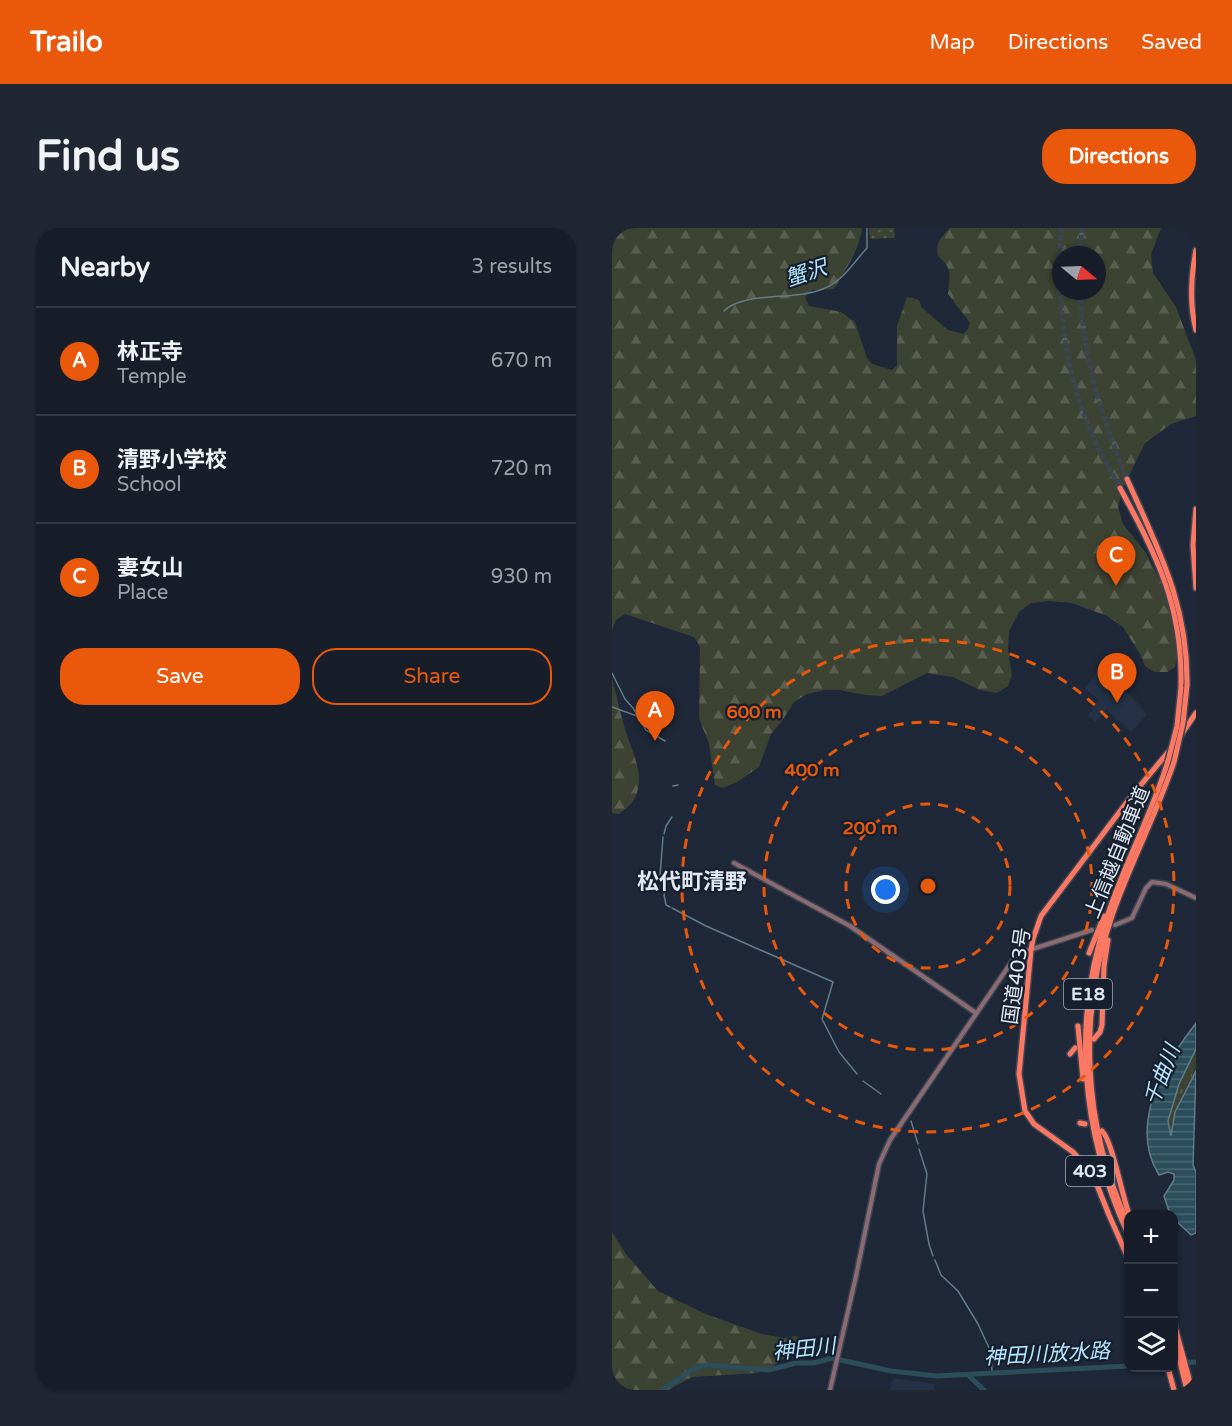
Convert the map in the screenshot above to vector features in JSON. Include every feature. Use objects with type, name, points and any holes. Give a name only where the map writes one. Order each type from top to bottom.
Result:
[{"type":"highway","points":[[1196,249],[1191,279],[1196,330]]},
{"type":"highway","name":"上信越自動車道","points":[[1124,1213],[1111,1179],[1099,1134],[1092,1089],[1090,1048],[1092,1005],[1099,960],[1123,886],[1158,805],[1184,723],[1185,638],[1174,589],[1127,479]]},
{"type":"highway","name":"上信越自動車道","points":[[1120,488],[1154,552],[1169,592],[1180,646],[1184,686]]},
{"type":"highway","points":[[1196,509],[1192,545],[1196,588]]},
{"type":"highway","name":"国道403号","points":[[1124,1249],[1094,1175],[1073,1152],[1034,1124],[1025,1112],[1019,1074],[1033,939],[1041,916],[1130,798],[1174,745],[1196,713]]},
{"type":"highway","name":"上信越自動車道","points":[[1124,1225],[1111,1194],[1094,1137],[1088,1103],[1085,1034],[1089,990],[1103,928],[1132,852],[1171,761]]},
{"type":"highway","points":[[1089,953],[1132,852]]},
{"type":"highway","points":[[1094,1039],[1099,1035],[1102,1025],[1106,949],[1123,886]]},
{"type":"highway","points":[[1078,1026],[1083,1082],[1094,1137]]},
{"type":"highway","points":[[1070,1054],[1075,1048]]},
{"type":"highway","points":[[1102,1131],[1109,1141],[1127,1210]]},
{"type":"highway","points":[[1178,1349],[1192,1390]]},
{"type":"highway","points":[[1169,1372],[1174,1390]]},
{"type":"highway","points":[[1186,1376],[1187,1390]]},
{"type":"street","points":[[734,863],[850,926],[976,1013]]},
{"type":"street","points":[[1115,925],[1132,918],[1146,888],[1152,882],[1166,884],[1196,898]]},
{"type":"street","points":[[830,1390],[883,1154],[906,1115],[1017,954],[1092,930]]},
{"type":"shaded area","points":[[1098,671],[1131,696],[1147,715],[1131,732],[1107,710],[1095,722],[1088,716],[1099,700],[1085,689]]},
{"type":"shaded area","points":[[1196,1023],[1196,1049],[1179,1084],[1168,1121],[1171,1136],[1175,1112],[1196,1071],[1193,1165],[1196,1172],[1196,1233],[1191,1235],[1178,1223],[1178,1210],[1169,1210],[1164,1196],[1174,1180],[1174,1174],[1168,1172],[1159,1175],[1150,1156],[1147,1136],[1154,1096],[1172,1057]]},
{"type":"shaded area","points":[[893,1378],[934,1384],[934,1390],[890,1390]]},
{"type":"green space","points":[[612,228],[862,228],[855,252],[834,289],[813,290],[805,297],[809,306],[841,312],[855,322],[867,358],[872,364],[892,370],[897,365],[897,326],[907,297],[919,300],[922,308],[948,330],[963,334],[968,329],[970,323],[948,294],[948,269],[938,256],[937,248],[940,241],[950,228],[1161,228],[1151,254],[1153,273],[1176,307],[1196,360],[1196,416],[1171,424],[1145,443],[1122,490],[1118,507],[1123,524],[1146,553],[1164,588],[1178,653],[1175,667],[1167,672],[1154,672],[1145,666],[1123,627],[1107,616],[1072,603],[1049,601],[1031,603],[1019,612],[1009,631],[1008,650],[1012,676],[1008,686],[997,693],[980,690],[953,677],[927,673],[882,696],[839,690],[824,690],[807,694],[794,702],[771,734],[759,767],[737,782],[723,788],[715,785],[709,744],[699,718],[700,647],[694,637],[625,614],[616,620],[612,630]]},
{"type":"green space","points":[[869,228],[894,228],[895,238],[870,239]]},
{"type":"green space","points":[[612,679],[639,777],[634,800],[619,814],[612,813]]},
{"type":"green space","points":[[1196,1049],[1196,1071],[1184,1092],[1171,1140],[1169,1113],[1179,1084]]},
{"type":"green space","points":[[612,1232],[626,1254],[658,1291],[708,1315],[762,1334],[784,1338],[795,1336],[801,1338],[802,1341],[790,1354],[772,1367],[757,1373],[692,1377],[668,1390],[612,1390]]},
{"type":"waterway","name":"蟹沢","points":[[724,311],[743,301],[811,293],[830,286],[867,248],[867,228]]},
{"type":"waterway","points":[[612,673],[625,699],[646,730],[665,741]]},
{"type":"waterway","points":[[612,707],[637,716]]},
{"type":"waterway","points":[[673,786],[678,785]]},
{"type":"waterway","points":[[664,834],[672,817]]},
{"type":"waterway","points":[[663,837],[660,876],[668,880]]},
{"type":"waterway","points":[[667,883],[664,895],[666,905],[670,907]]},
{"type":"waterway","points":[[672,908],[706,926],[833,982],[822,1019],[839,1052],[857,1074]]},
{"type":"waterway","points":[[863,1081],[881,1094]]},
{"type":"waterway","points":[[911,1121],[918,1144]]},
{"type":"waterway","points":[[919,1149],[927,1174],[923,1211],[933,1256]]},
{"type":"waterway","points":[[935,1260],[941,1275],[958,1291],[978,1324],[991,1352],[992,1372]]},
{"type":"waterway","name":"神田川","points":[[662,1390],[692,1370],[706,1365],[769,1370],[796,1363],[814,1363],[832,1358],[891,1371],[937,1376],[1124,1366]]},
{"type":"waterway","name":"神田川放水路","points":[[1178,1363],[1196,1362]]},
{"type":"waterway","name":"神田川","points":[[968,1375],[984,1390]]},
{"type":"tunnel","points":[[1061,228],[1061,306],[1068,357],[1091,431],[1120,488]]},
{"type":"tunnel","points":[[1081,246],[1082,228]]},
{"type":"tunnel","points":[[1081,300],[1085,340],[1095,387],[1127,479]]},
{"type":"place","name":"妻女山","points":[[1116,586]]},
{"type":"place","name":"清野小学校","points":[[1117,703]]},
{"type":"place","name":"林正寺","points":[[655,741]]},
{"type":"district","name":"松代町清野","points":[[692,881]]},
{"type":"water label","name":"千曲川","points":[[1162,1075]]}]
